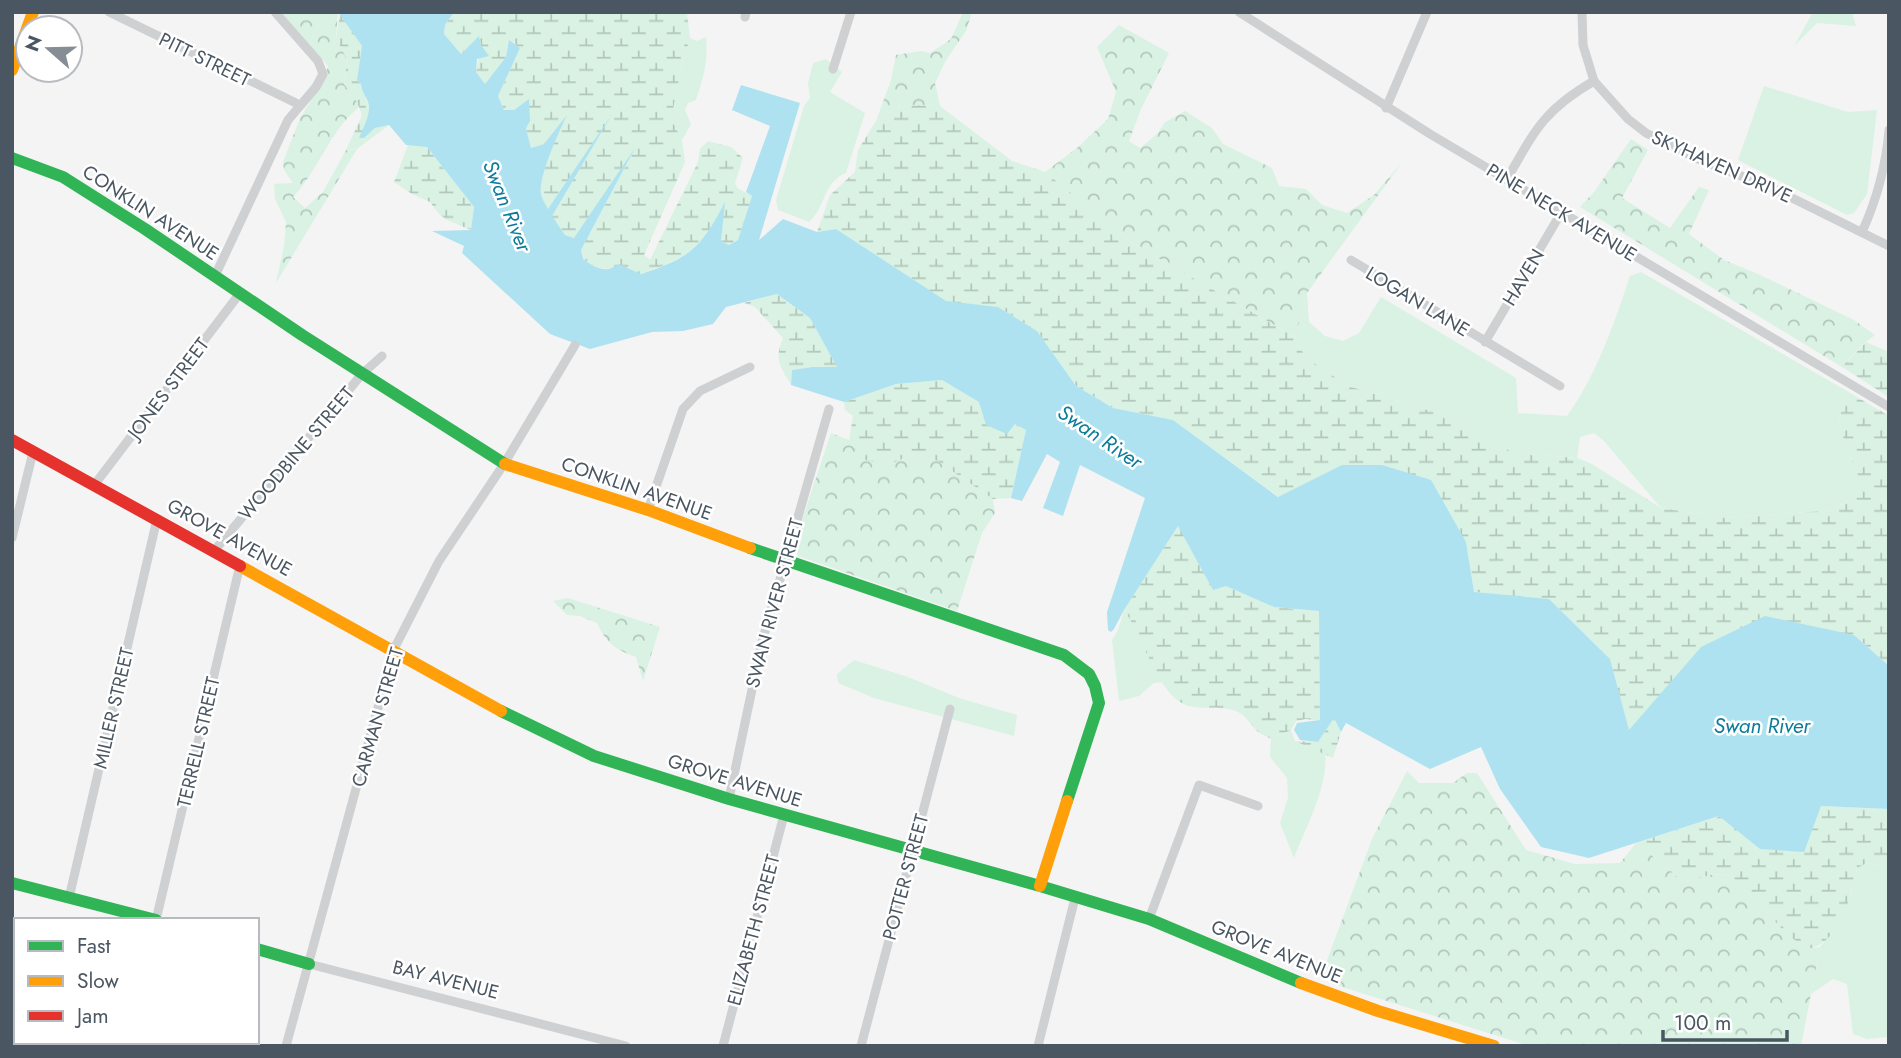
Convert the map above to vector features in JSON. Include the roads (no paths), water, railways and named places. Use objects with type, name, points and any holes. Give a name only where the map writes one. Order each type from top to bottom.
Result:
[{"type":"street","points":[[12,70],[33,12]]},
{"type":"street","name":"PITT STREET","points":[[109,12],[300,105]]},
{"type":"street","points":[[215,276],[288,120],[316,87],[323,74],[318,61],[275,12]]},
{"type":"street","points":[[833,69],[851,12]]},
{"type":"street","name":"PINE NECK AVENUE","points":[[1239,12],[1386,107],[1889,407]]},
{"type":"street","points":[[1386,107],[1427,12]]},
{"type":"street","name":"SKYHAVEN DRIVE","points":[[1582,12],[1583,46],[1594,81],[1616,107],[1646,133],[1698,159],[1772,188],[1889,246]]},
{"type":"street","points":[[1507,179],[1545,116],[1567,97],[1594,81]]},
{"type":"street","points":[[1862,232],[1881,181],[1889,130]]},
{"type":"street","name":"CONKLIN AVENUE","points":[[12,158],[63,177],[504,464],[648,510],[784,560],[1064,654],[1084,667],[1093,679],[1100,703],[1040,886]]},
{"type":"street","name":"HAVEN","points":[[1485,342],[1561,213]]},
{"type":"street","name":"LOGAN LANE","points":[[1351,260],[1560,386]]},
{"type":"street","name":"JONES STREET","points":[[95,484],[240,293]]},
{"type":"street","name":"CARMAN STREET","points":[[286,1046],[394,649],[439,561],[504,464],[575,345]]},
{"type":"street","name":"WOODBINE STREET","points":[[214,551],[362,374],[382,356]]},
{"type":"street","points":[[648,510],[683,409],[700,391],[750,367]]},
{"type":"street","name":"SWAN RIVER STREET","points":[[729,799],[762,642],[829,409]]},
{"type":"street","name":"GROVE AVENUE","points":[[12,440],[562,743],[598,758],[729,799],[1149,919],[1281,976],[1378,1011],[1494,1046]]},
{"type":"street","points":[[12,538],[33,452]]},
{"type":"street","name":"MILLER STREET","points":[[69,898],[157,519]]},
{"type":"street","name":"TERRELL STREET","points":[[156,918],[240,565]]},
{"type":"street","name":"POTTER STREET","points":[[861,1046],[950,709]]},
{"type":"street","points":[[1149,919],[1199,785],[1258,806]]},
{"type":"street","name":"ELIZABETH STREET","points":[[723,1046],[784,815]]},
{"type":"street","points":[[12,883],[148,918]]},
{"type":"street","points":[[1038,1046],[1075,898]]},
{"type":"street","name":"BAY AVENUE","points":[[259,950],[626,1046]]},
{"type":"water","name":"Swan River","points":[[338,12],[454,12],[445,25],[444,34],[461,54],[479,36],[481,45],[489,56],[477,59],[476,72],[485,84],[506,57],[509,40],[520,48],[498,96],[504,110],[514,110],[529,99],[530,121],[526,128],[531,148],[544,144],[567,115],[550,154],[541,186],[541,194],[548,209],[612,114],[552,216],[565,235],[574,238],[635,148],[581,250],[583,259],[601,269],[609,269],[619,264],[641,274],[683,256],[701,241],[725,202],[721,241],[729,245],[738,240],[752,196],[746,192],[770,126],[732,110],[741,85],[800,103],[759,240],[783,219],[817,232],[836,229],[946,301],[998,307],[1037,331],[1076,386],[1113,408],[1173,420],[1278,497],[1342,465],[1382,465],[1431,480],[1466,542],[1474,592],[1549,599],[1610,659],[1629,730],[1701,647],[1765,616],[1854,635],[1889,666],[1889,809],[1821,806],[1804,852],[1760,849],[1719,816],[1589,858],[1541,847],[1500,789],[1481,747],[1430,769],[1346,723],[1341,732],[1334,718],[1318,742],[1300,740],[1294,730],[1297,723],[1320,720],[1319,611],[1274,607],[1226,586],[1213,590],[1178,526],[1111,632],[1108,630],[1107,612],[1145,498],[1080,465],[1063,516],[1043,508],[1060,462],[1047,454],[1022,501],[1011,498],[1026,430],[1015,424],[1007,434],[986,425],[979,402],[942,380],[896,384],[844,402],[791,385],[792,370],[837,367],[810,318],[777,294],[726,307],[713,324],[683,331],[652,332],[590,349],[550,334],[462,253],[464,246],[432,231],[471,230],[474,207],[427,147],[406,145],[389,125],[375,128],[364,138],[359,138],[369,111],[368,102],[357,80],[362,46]]}]
